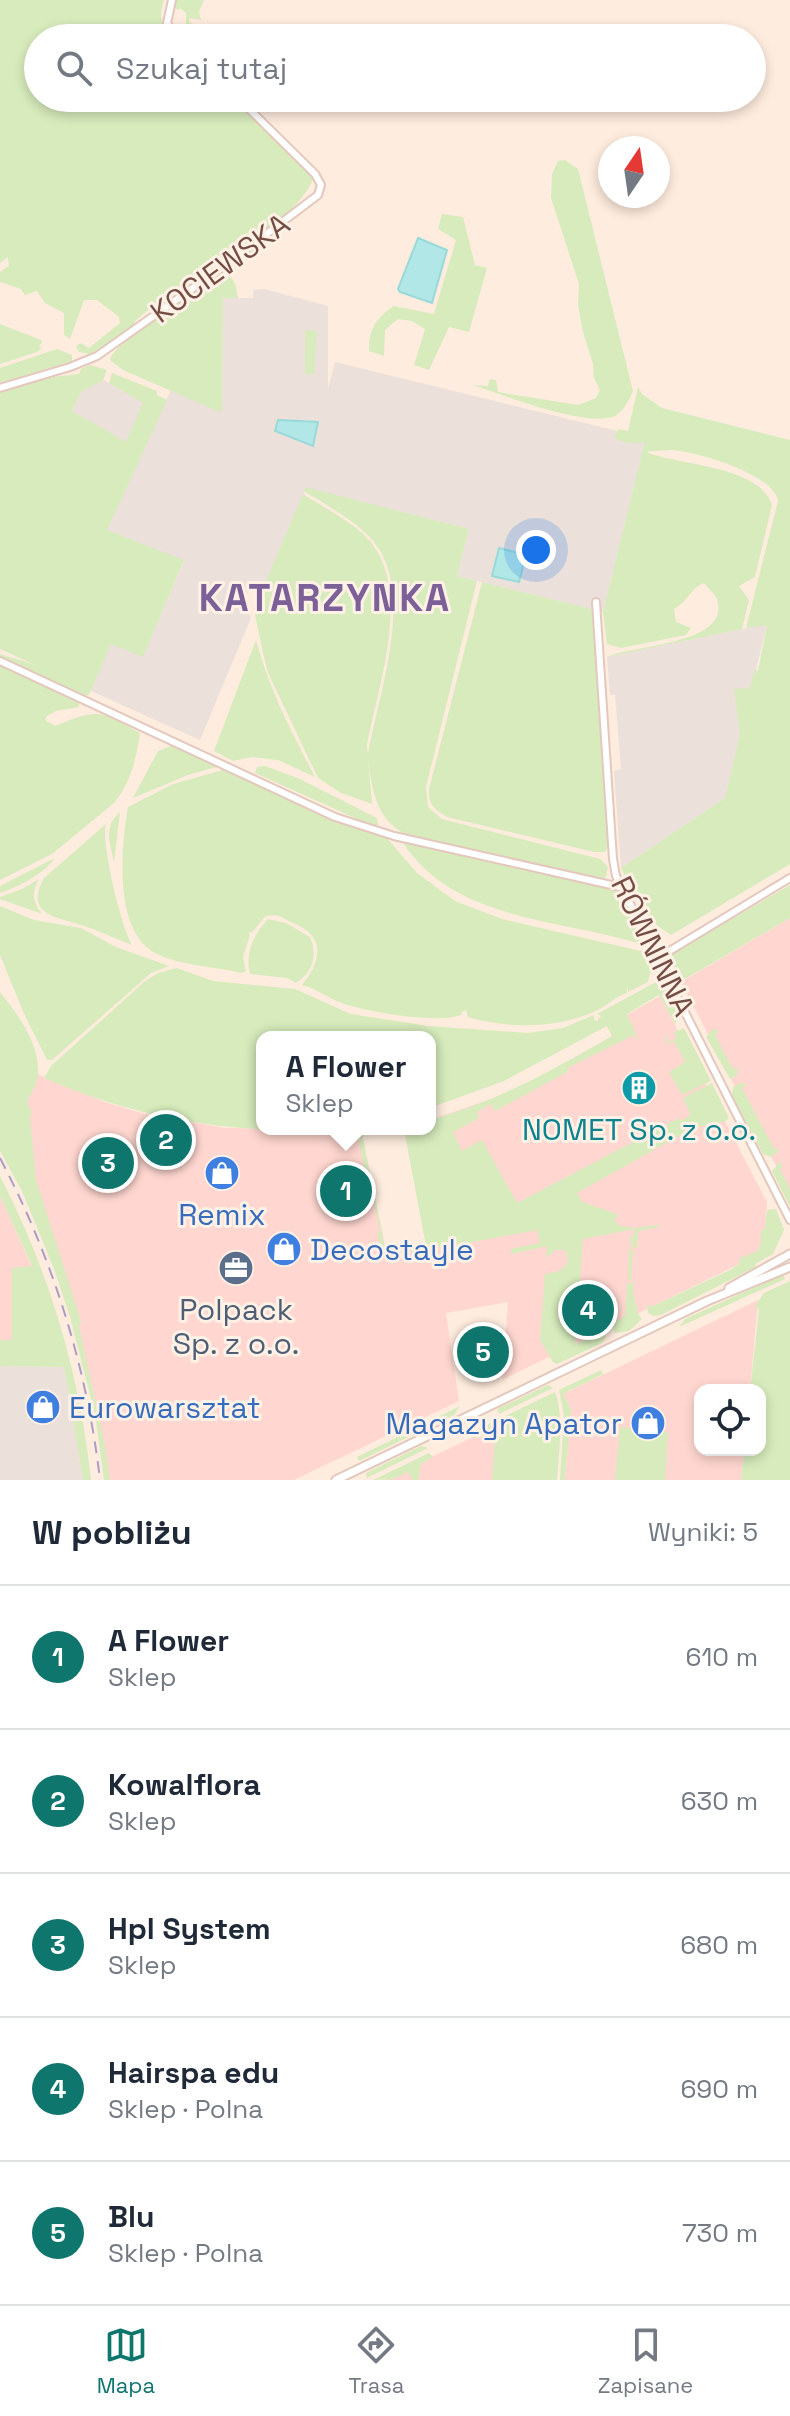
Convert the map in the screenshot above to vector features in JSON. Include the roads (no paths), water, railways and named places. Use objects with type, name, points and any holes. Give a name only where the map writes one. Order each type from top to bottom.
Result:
[{"type":"street","points":[[168,24],[172,0]]},
{"type":"street","name":"KOCIEWSKA","points":[[0,388],[97,356],[318,195],[321,185],[315,174],[252,112]]},
{"type":"street","name":"RÓWNINNA","points":[[596,602],[613,859],[620,887],[790,1220]]},
{"type":"street","points":[[0,661],[335,817],[394,836],[620,887]]},
{"type":"street","points":[[658,958],[790,878]]},
{"type":"street","points":[[341,1479],[707,1301],[790,1254]]},
{"type":"street","points":[[707,1301],[790,1267]]},
{"type":"water","points":[[418,238],[447,250],[432,303],[398,289]]},
{"type":"water","points":[[278,420],[318,422],[313,446],[275,431]]},
{"type":"water","points":[[499,548],[526,555],[519,582],[492,576]]},
{"type":"railway","points":[[0,1158],[36,1235],[65,1314],[86,1396],[100,1480]]},
{"type":"place","name":"NOMET Sp. z o.o.","points":[[639,1088]]},
{"type":"place","name":"Kowalflora","points":[[166,1140]]},
{"type":"place","name":"Hpl System","points":[[108,1163]]},
{"type":"place","name":"Remix","points":[[222,1173]]},
{"type":"place","name":"A Flower","points":[[346,1191]]},
{"type":"place","name":"Decostayle","points":[[284,1249]]},
{"type":"place","name":"Polpack Sp. z o.o.","points":[[236,1268]]},
{"type":"place","name":"Hairspa edu","points":[[588,1310]]},
{"type":"place","name":"Blu","points":[[483,1352]]},
{"type":"place","name":"Eurowarsztat","points":[[43,1407]]},
{"type":"place","name":"Magazyn Apator","points":[[648,1423]]},
{"type":"district","name":"KATARZYNKA","points":[[325,598]]}]
